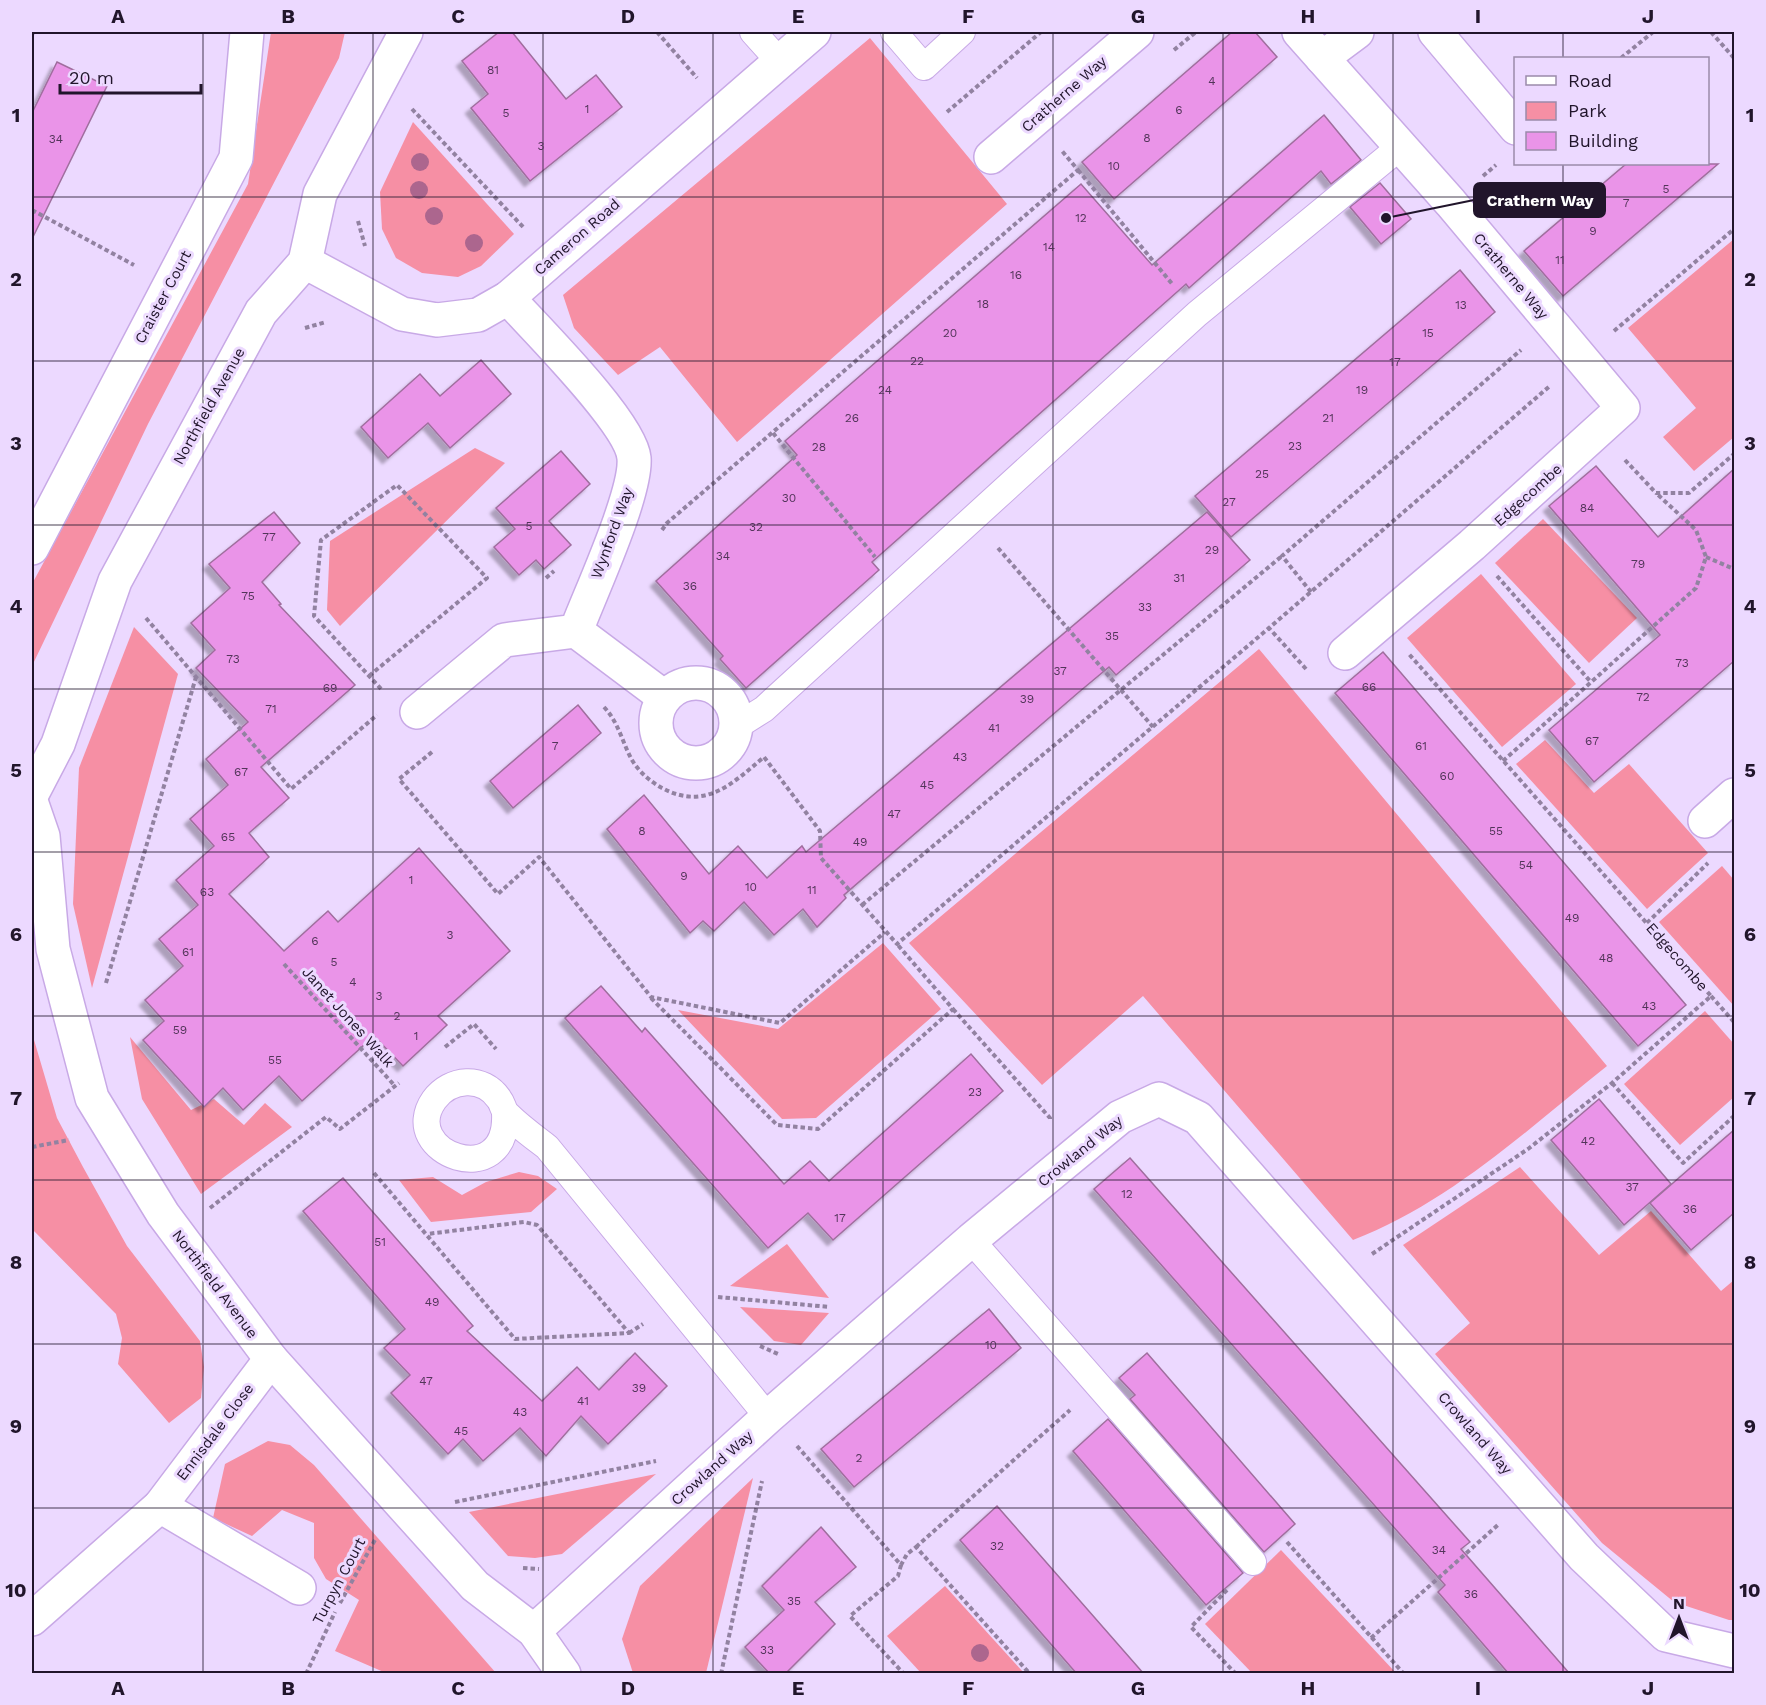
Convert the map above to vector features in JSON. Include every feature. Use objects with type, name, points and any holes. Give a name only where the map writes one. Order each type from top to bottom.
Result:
[{"type":"street","name":"Craister Court","points":[[32,548],[236,158],[247,32]]},
{"type":"street","name":"Northfield Avenue","points":[[32,794],[58,744],[115,581],[261,312],[305,262],[320,194],[406,32]]},
{"type":"street","name":"Cameron Road","points":[[305,262],[402,314],[437,320],[478,315],[508,298],[814,32]]},
{"type":"street","name":"Cratherne Way","points":[[991,157],[1137,32]]},
{"type":"street","name":"Cratherne Way","points":[[1299,32],[1581,359]]},
{"type":"street","points":[[1323,58],[1357,32]]},
{"type":"street","points":[[1435,32],[1514,127]]},
{"type":"street","name":"Wynford Way","points":[[508,298],[614,415],[634,457],[630,491],[576,631]]},
{"type":"street","name":"Edgecombe","points":[[1345,653],[1472,545],[1623,408],[1581,359]]},
{"type":"street","points":[[401,710],[504,640],[576,631],[664,698]]},
{"type":"street","points":[[695,682],[709,684],[722,691],[731,701],[737,726],[733,739],[717,757],[690,763],[676,758],[662,744],[656,724],[658,710],[664,698],[682,685],[695,682]]},
{"type":"street","points":[[1705,821],[1734,795]]},
{"type":"street","name":"Northfield Avenue","points":[[32,804],[43,836],[53,949],[92,1098],[163,1214],[271,1359],[475,1587],[534,1631],[564,1674]]},
{"type":"street","name":"Crowland Way","points":[[534,1631],[768,1417],[971,1240],[1120,1117],[1159,1099],[1198,1118],[1584,1557],[1666,1635],[1734,1651]]},
{"type":"street","name":"Ennisdale Close","points":[[32,1619],[160,1506],[271,1359]]},
{"type":"street","points":[[160,1506],[299,1588]]},
{"type":"lane","points":[[753,32],[779,62]]},
{"type":"lane","points":[[894,32],[924,67],[962,32]]},
{"type":"lane","points":[[737,726],[764,709],[1197,314],[1400,147]]},
{"type":"lane","points":[[505,1113],[547,1148],[768,1417]]},
{"type":"lane","points":[[971,1240],[1253,1562]]},
{"type":"path","points":[[657,32],[697,79]]},
{"type":"path","points":[[947,112],[1041,32]]},
{"type":"path","points":[[1169,55],[1196,32]]},
{"type":"path","points":[[1622,57],[1653,32]]},
{"type":"path","points":[[1711,32],[1734,58]]},
{"type":"path","points":[[406,102],[529,234]]},
{"type":"path","points":[[1069,141],[1060,149],[1197,314]]},
{"type":"path","points":[[657,538],[667,523],[1078,170]]},
{"type":"path","points":[[32,210],[170,284]]},
{"type":"path","points":[[357,212],[367,252]]},
{"type":"path","points":[[897,944],[1734,229]]},
{"type":"path","points":[[298,331],[319,322],[331,322]]},
{"type":"path","points":[[862,905],[1122,691],[1522,350]]},
{"type":"path","points":[[773,433],[899,586]]},
{"type":"path","points":[[369,676],[487,579],[397,486],[321,540],[314,616],[387,697]]},
{"type":"path","points":[[1503,760],[1696,588],[1706,557],[1696,530],[1656,493]]},
{"type":"path","points":[[973,519],[1153,727]]},
{"type":"path","points":[[1472,545],[1590,681]]},
{"type":"path","points":[[1282,556],[1311,592]]},
{"type":"path","points":[[1706,557],[1734,569]]},
{"type":"path","points":[[546,579],[562,563]]},
{"type":"path","points":[[115,581],[291,789],[401,710]]},
{"type":"path","name":"Edgecombe","points":[[1340,1277],[1528,1149],[1612,1083],[1711,996],[1382,623]]},
{"type":"path","points":[[1269,628],[1312,677]]},
{"type":"path","points":[[102,994],[196,677]]},
{"type":"path","points":[[599,702],[615,719],[633,761],[652,783],[680,798],[706,795],[733,783],[764,757],[820,831],[821,858],[1050,1118],[1051,1125]]},
{"type":"path","points":[[436,749],[399,779],[498,894],[538,857],[651,997],[777,1125],[818,1129],[953,1009]]},
{"type":"path","points":[[1647,923],[1716,856]]},
{"type":"path","points":[[651,997],[780,1023],[885,932]]},
{"type":"path","name":"Janet Jones Walk","points":[[284,964],[395,1086]]},
{"type":"path","points":[[1711,996],[1734,1022]]},
{"type":"path","points":[[439,1052],[474,1024],[497,1050]]},
{"type":"path","points":[[204,1213],[326,1117],[340,1129],[404,1079]]},
{"type":"path","points":[[1612,1083],[1683,1163],[1734,1116]]},
{"type":"path","points":[[32,1147],[74,1139]]},
{"type":"path","points":[[374,1173],[515,1339],[628,1334],[646,1322],[652,1321]]},
{"type":"path","points":[[427,1234],[525,1222],[537,1225],[628,1334]]},
{"type":"path","points":[[721,1304],[714,1296],[832,1307]]},
{"type":"path","points":[[756,1344],[776,1354],[784,1355]]},
{"type":"path","points":[[904,1674],[850,1616],[898,1576],[907,1554],[1098,1386]]},
{"type":"path","points":[[796,1444],[901,1565]]},
{"type":"path","points":[[445,1504],[664,1460]]},
{"type":"path","points":[[721,1674],[763,1477]]},
{"type":"path","name":"Turpyn Court","points":[[306,1674],[338,1606],[397,1501]]},
{"type":"path","points":[[1404,1674],[1371,1638],[1502,1521]]},
{"type":"path","points":[[916,1547],[1030,1674]]},
{"type":"path","points":[[513,1566],[546,1569]]},
{"type":"green space","points":[[271,32],[345,32],[339,58],[148,424],[32,666],[32,584],[248,184]]},
{"type":"green space","points":[[870,38],[1007,204],[737,442],[660,347],[618,375],[574,328],[563,295]]},
{"type":"green space","points":[[413,122],[514,234],[481,266],[458,277],[422,273],[396,258],[382,229],[380,192]]},
{"type":"green space","points":[[1734,239],[1734,437],[1694,471],[1663,437],[1696,408],[1628,328]]},
{"type":"green space","points":[[475,448],[505,463],[340,626],[327,610],[330,541]]},
{"type":"green space","points":[[1543,519],[1637,618],[1589,663],[1495,563]]},
{"type":"green space","points":[[1481,574],[1576,684],[1502,747],[1407,638]]},
{"type":"green space","points":[[134,627],[178,674],[92,988],[73,904],[79,768]]},
{"type":"green space","points":[[1259,649],[1607,1066],[1517,1139],[1454,1186],[1388,1225],[1353,1240],[1143,996],[1042,1085],[909,943]]},
{"type":"green space","points":[[1545,740],[1594,793],[1629,764],[1708,853],[1647,909],[1516,764]]},
{"type":"green space","points":[[1722,866],[1734,880],[1734,1006],[1659,922]]},
{"type":"green space","points":[[883,943],[941,1009],[816,1118],[782,1119],[678,1010],[778,1029]]},
{"type":"green space","points":[[1705,1011],[1734,1044],[1734,1097],[1680,1145],[1624,1084]]},
{"type":"green space","points":[[32,1033],[57,1118],[83,1167],[127,1246],[200,1341],[204,1367],[201,1398],[169,1423],[118,1364],[122,1338],[116,1314],[32,1229]]},
{"type":"green space","points":[[130,1037],[191,1110],[214,1099],[244,1125],[265,1103],[292,1127],[201,1194],[142,1099]]},
{"type":"green space","points":[[1520,1167],[1599,1255],[1651,1211],[1721,1291],[1734,1280],[1734,1620],[1674,1602],[1602,1543],[1435,1354],[1470,1323],[1403,1245]]},
{"type":"green space","points":[[519,1172],[538,1176],[557,1189],[531,1212],[431,1222],[399,1180],[433,1177],[462,1195],[486,1182]]},
{"type":"green space","points":[[787,1244],[829,1298],[730,1286]]},
{"type":"green space","points":[[740,1307],[829,1313],[801,1345],[774,1341]]},
{"type":"green space","points":[[268,1441],[290,1445],[314,1465],[496,1673],[386,1673],[335,1651],[359,1600],[326,1579],[314,1558],[314,1523],[282,1510],[252,1536],[213,1518],[225,1464]]},
{"type":"green space","points":[[656,1474],[562,1554],[535,1558],[508,1556],[469,1512]]},
{"type":"green space","points":[[753,1478],[706,1673],[633,1673],[622,1639],[640,1586]]},
{"type":"green space","points":[[1281,1550],[1396,1673],[1252,1673],[1205,1624]]},
{"type":"green space","points":[[945,1586],[1024,1673],[921,1673],[887,1636]]},
{"type":"building","points":[[499,32],[512,32],[566,99],[596,75],[622,107],[530,181],[471,108],[488,94],[462,61]]},
{"type":"building","points":[[1232,32],[1255,32],[1277,57],[1114,199],[1082,162]]},
{"type":"building","points":[[57,62],[107,86],[32,239],[32,113]]},
{"type":"building","points":[[1324,115],[1361,160],[1331,184],[1321,171],[1189,288],[1186,284],[872,562],[879,570],[746,688],[720,659],[723,656],[656,581],[797,455],[785,441],[1081,184],[1152,265]]},
{"type":"building","points":[[1718,164],[1563,296],[1524,251],[1625,165]]},
{"type":"building","points":[[1380,183],[1411,219],[1381,244],[1350,207]]},
{"type":"building","points":[[1460,270],[1495,312],[1231,537],[1195,496]]},
{"type":"building","points":[[481,360],[511,394],[450,448],[428,423],[388,458],[361,427],[420,374],[440,396]]},
{"type":"building","points":[[561,451],[590,484],[549,521],[571,545],[544,569],[536,560],[519,575],[494,547],[515,529],[496,508]]},
{"type":"building","points":[[1596,466],[1658,537],[1734,469],[1734,661],[1594,782],[1549,730],[1660,635],[1549,506]]},
{"type":"building","points":[[274,512],[300,543],[262,582],[281,604],[279,605],[355,685],[261,767],[289,798],[249,833],[269,857],[229,894],[284,951],[328,911],[338,922],[419,848],[510,951],[438,1016],[447,1025],[403,1066],[374,1036],[302,1101],[279,1076],[243,1110],[223,1088],[204,1107],[143,1040],[164,1021],[145,1000],[183,966],[159,939],[198,905],[176,880],[214,846],[190,819],[228,785],[206,759],[248,722],[196,668],[215,650],[191,623],[230,588],[209,564]]},
{"type":"building","points":[[1207,512],[1250,560],[1116,675],[1109,667],[1079,692],[844,895],[846,898],[817,927],[803,909],[774,935],[744,902],[714,931],[703,921],[690,933],[607,829],[644,795],[709,874],[738,846],[767,878],[802,846],[806,852]]},
{"type":"building","points":[[1383,652],[1686,1005],[1638,1046],[1335,693]]},
{"type":"building","points":[[578,705],[601,733],[513,808],[490,781]]},
{"type":"building","points":[[601,986],[642,1032],[645,1028],[784,1184],[810,1161],[829,1181],[971,1054],[1003,1091],[833,1240],[808,1213],[768,1248],[565,1018]]},
{"type":"building","points":[[1599,1099],[1671,1184],[1624,1225],[1551,1140]]},
{"type":"building","points":[[1734,1130],[1734,1213],[1691,1250],[1650,1203]]},
{"type":"building","points":[[1130,1158],[1470,1542],[1461,1549],[1570,1674],[1509,1674],[1438,1592],[1445,1585],[1094,1189]]},
{"type":"building","points":[[343,1178],[473,1326],[467,1331],[542,1401],[577,1367],[599,1390],[635,1353],[667,1386],[608,1444],[581,1416],[546,1456],[520,1428],[483,1461],[463,1439],[448,1454],[391,1393],[410,1375],[384,1348],[405,1329],[303,1211]]},
{"type":"building","points":[[989,1309],[1021,1348],[854,1487],[821,1449]]},
{"type":"building","points":[[1147,1353],[1295,1524],[1264,1552],[1130,1399],[1135,1395],[1119,1378]]},
{"type":"building","points":[[1108,1419],[1243,1573],[1206,1605],[1073,1451]]},
{"type":"building","points":[[997,1506],[1144,1674],[1077,1674],[960,1540]]},
{"type":"building","points":[[821,1527],[856,1567],[815,1602],[835,1624],[785,1674],[770,1674],[745,1647],[784,1610],[762,1586]]},
{"type":"place","name":"Crathern Way","points":[[1386,218]]}]
